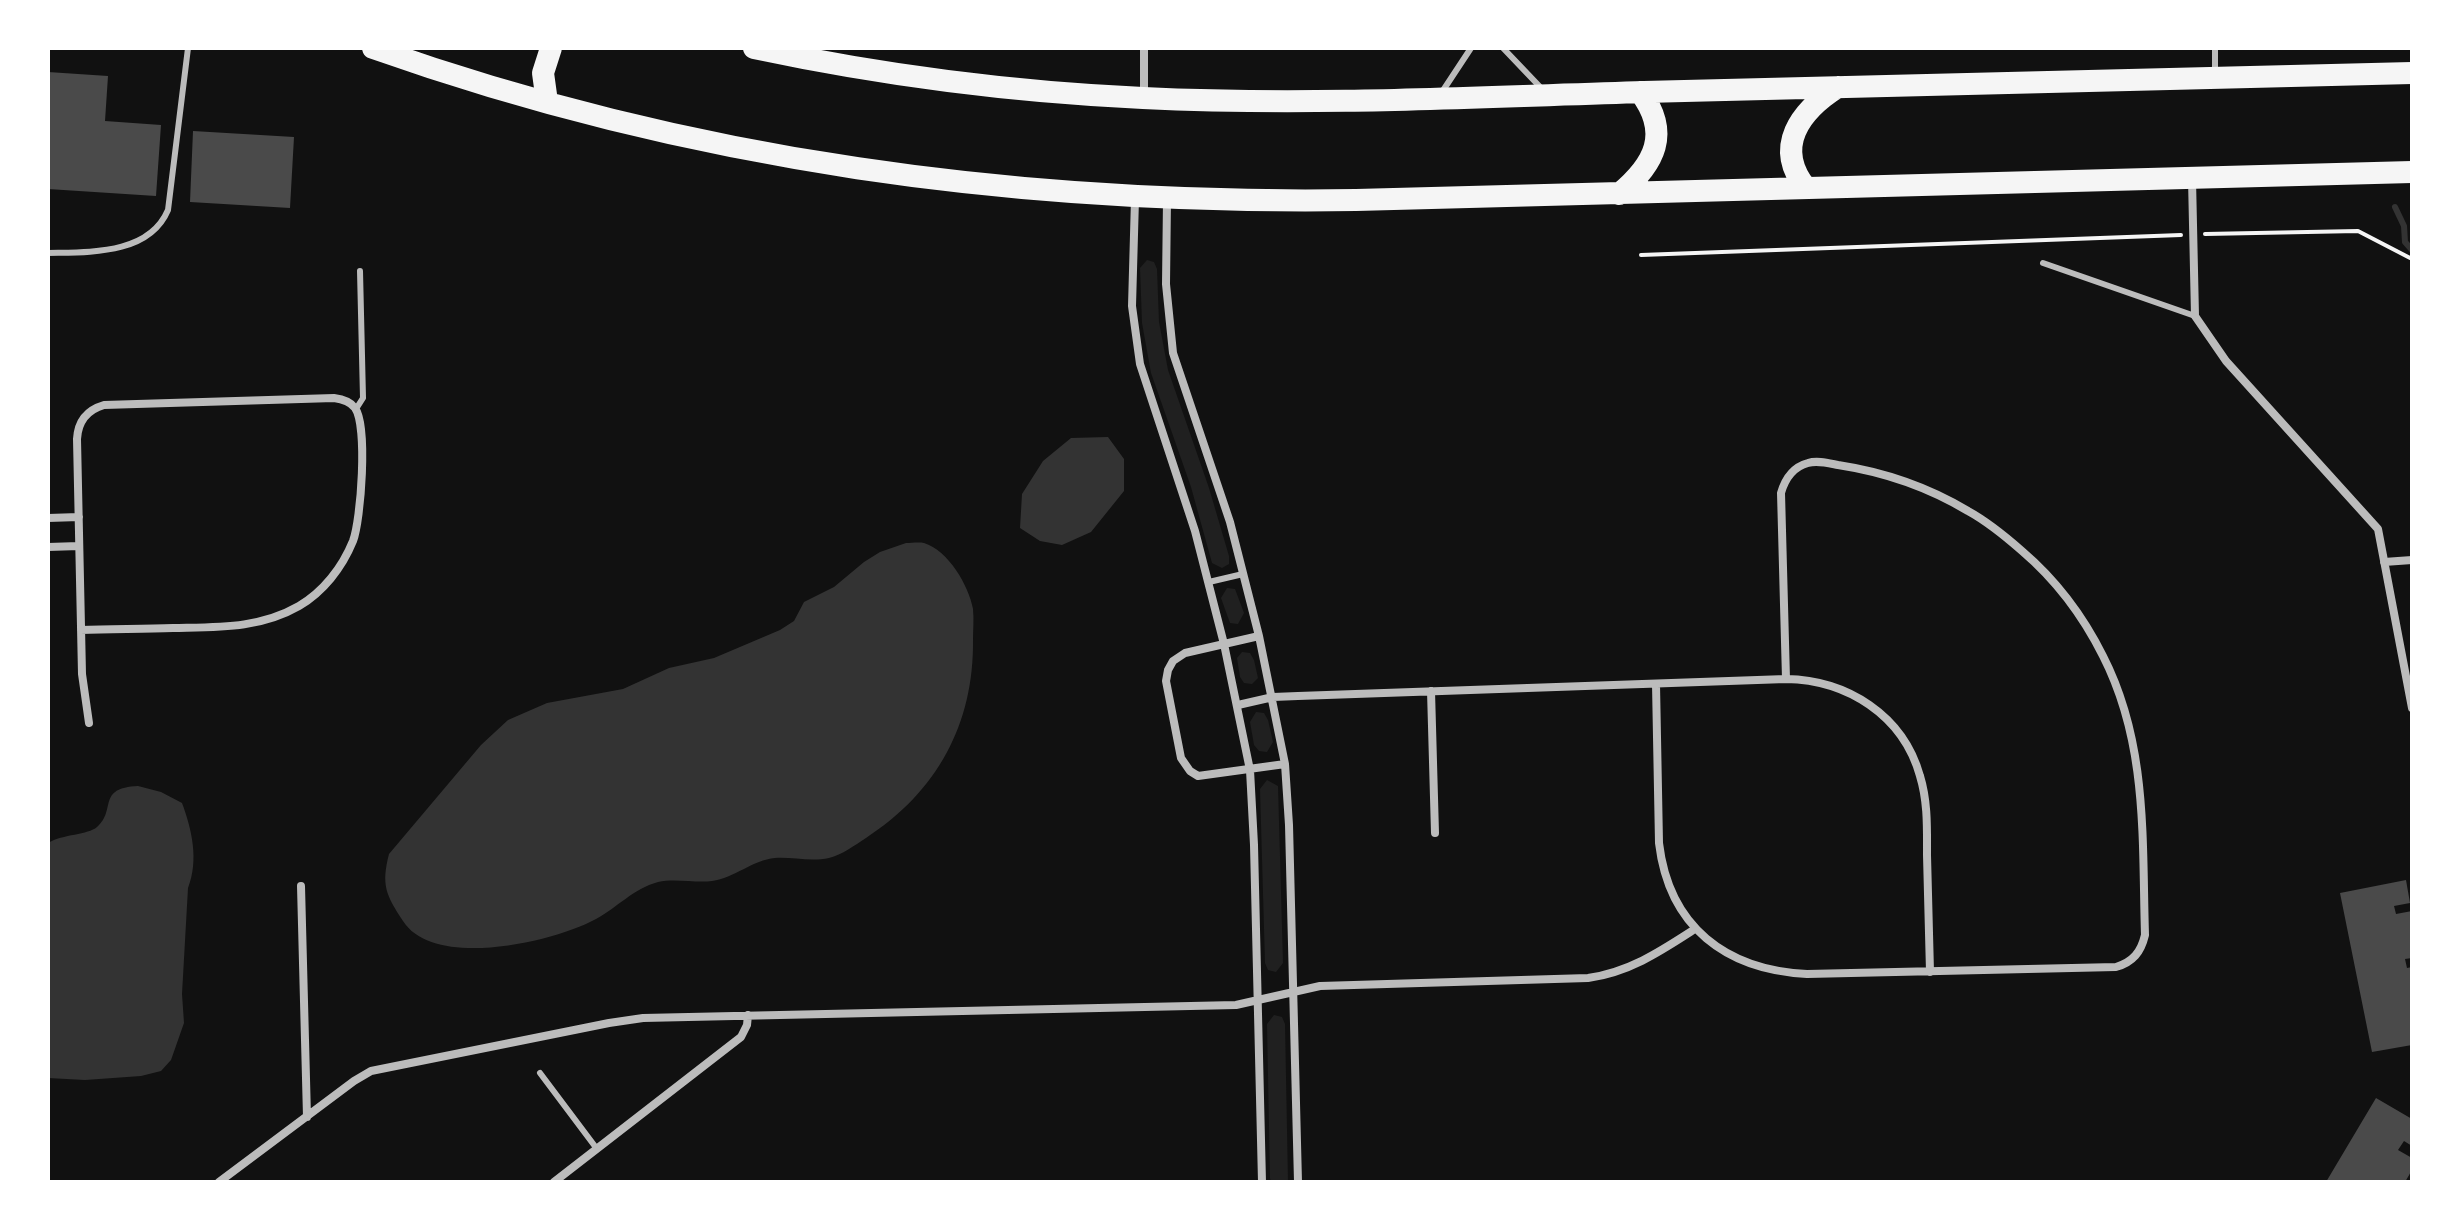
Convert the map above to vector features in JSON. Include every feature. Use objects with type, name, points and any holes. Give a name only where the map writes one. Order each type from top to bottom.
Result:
[{"type":"highway","points":[[373,48],[547,102],[715,144],[807,162],[995,187],[1167,200],[1292,201],[1619,194],[2412,172]]},
{"type":"highway","points":[[547,102],[543,73],[551,48]]},
{"type":"highway","points":[[754,48],[939,79],[1023,89],[1144,98],[1279,101],[2412,73]]},
{"type":"highway","points":[[1806,188],[1792,166],[1792,139],[1807,111],[1818,99],[1838,87]]},
{"type":"highway","points":[[1619,194],[1644,170],[1656,142],[1654,115],[1640,92]]},
{"type":"street","points":[[1144,48],[1144,98]]},
{"type":"street","points":[[2191,178],[2195,316],[2226,361],[2378,529],[2412,708]]},
{"type":"street","points":[[1135,198],[1132,283],[1137,346],[1145,383],[1186,501],[1209,582],[1250,770],[1262,1182]]},
{"type":"street","points":[[1167,200],[1166,284],[1173,353],[1182,387],[1220,491],[1243,574],[1273,697],[1285,764],[1298,1182]]},
{"type":"street","points":[[81,630],[244,626],[286,613],[317,594],[345,559],[358,522],[360,423],[356,409],[347,401],[334,398],[104,405],[85,416],[77,432],[79,546],[82,674],[89,723]]},
{"type":"street","points":[[1656,684],[1661,856],[1673,894],[1695,929],[1739,960],[1777,972],[1807,974],[1930,972],[2116,967],[2126,963],[2140,950],[2145,935],[2141,790],[2125,708],[2104,658],[2077,612],[2042,570],[2005,536],[1970,512],[1906,482],[1867,470],[1820,462],[1798,466],[1789,475],[1781,493],[1786,679]]},
{"type":"street","points":[[48,518],[79,517]]},
{"type":"street","points":[[48,547],[79,546]]},
{"type":"street","points":[[2384,562],[2412,560]]},
{"type":"street","points":[[1259,636],[1181,655],[1173,661],[1166,681],[1180,753],[1186,767],[1198,776],[1285,764]]},
{"type":"street","points":[[1238,705],[1273,697],[1786,679],[1832,686],[1867,702],[1896,729],[1911,752],[1921,777],[1926,811],[1930,972]]},
{"type":"street","points":[[1431,691],[1435,833]]},
{"type":"street","points":[[301,886],[307,1117]]},
{"type":"street","points":[[219,1182],[354,1081],[380,1069],[627,1020],[1236,1005],[1320,986],[1574,980],[1603,976],[1638,964],[1695,929]]},
{"type":"street","points":[[554,1182],[741,1037],[748,1015]]},
{"type":"lane","points":[[48,253],[117,248],[140,241],[163,223],[168,210],[188,48]]},
{"type":"lane","points":[[1438,98],[1471,48]]},
{"type":"lane","points":[[1503,48],[1548,95]]},
{"type":"lane","points":[[2215,48],[2215,76]]},
{"type":"lane","points":[[2043,263],[2195,316]]},
{"type":"lane","points":[[356,409],[363,398],[360,271]]},
{"type":"lane","points":[[1209,582],[1243,574]]},
{"type":"lane","points":[[540,1073],[597,1149]]},
{"type":"path","points":[[1641,255],[2193,234],[2358,231],[2412,259]]},
{"type":"shaded area","points":[[1147,260],[1154,262],[1157,269],[1159,322],[1168,370],[1229,556],[1229,564],[1222,568],[1212,563],[1191,487],[1151,373],[1142,323],[1140,268]]},
{"type":"shaded area","points":[[1108,437],[1124,459],[1124,491],[1091,532],[1062,545],[1040,541],[1020,528],[1022,494],[1043,461],[1071,438]]},
{"type":"shaded area","points":[[906,543],[924,543],[933,547],[949,561],[962,580],[973,609],[972,671],[967,700],[946,753],[913,799],[891,820],[834,857],[816,860],[775,858],[712,881],[658,882],[577,928],[525,943],[467,948],[440,945],[418,936],[403,921],[385,882],[389,854],[481,745],[508,720],[547,703],[623,689],[669,668],[714,658],[780,630],[794,621],[804,602],[834,587],[880,552]]},
{"type":"shaded area","points":[[1227,588],[1235,589],[1244,613],[1238,624],[1230,623],[1221,598]]},
{"type":"shaded area","points":[[1242,652],[1250,653],[1254,660],[1258,678],[1252,684],[1244,683],[1240,677],[1237,658]]},
{"type":"shaded area","points":[[1256,712],[1264,713],[1268,720],[1273,742],[1267,752],[1259,751],[1254,745],[1250,722]]},
{"type":"shaded area","points":[[1267,780],[1278,786],[1283,963],[1276,972],[1268,970],[1265,963],[1260,789]]},
{"type":"shaded area","points":[[138,786],[161,792],[182,803],[191,834],[194,856],[188,888],[182,994],[184,1023],[171,1060],[161,1071],[141,1076],[85,1080],[48,1078],[48,843],[93,830],[103,820],[112,795]]},
{"type":"shaded area","points":[[1274,1015],[1282,1017],[1285,1024],[1288,1182],[1271,1182],[1270,1178],[1267,1024]]},
{"type":"building","points":[[48,72],[108,76],[105,121],[161,125],[156,196],[48,189]]},
{"type":"building","points":[[193,131],[294,137],[290,208],[190,202]]},
{"type":"building","points":[[2406,880],[2410,903],[2394,906],[2396,914],[2412,911],[2412,958],[2405,959],[2407,968],[2412,967],[2412,1045],[2372,1052],[2340,893]]},
{"type":"building","points":[[2376,1098],[2412,1119],[2412,1146],[2404,1141],[2398,1150],[2412,1158],[2412,1170],[2405,1182],[2326,1182]]},
{"type":"waterway","points":[[2395,207],[2404,226],[2405,242],[2412,250]]}]
